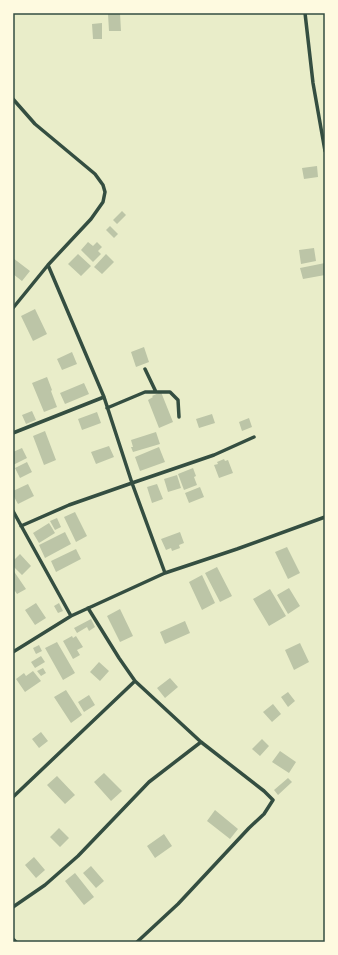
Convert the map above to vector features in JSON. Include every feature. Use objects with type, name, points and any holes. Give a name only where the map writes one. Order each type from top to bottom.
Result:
[{"type":"street","points":[[305,13],[313,83],[325,151]]},
{"type":"street","points":[[13,99],[35,124],[95,174],[103,185],[105,192],[103,202],[91,220],[48,265],[13,308]]},
{"type":"street","points":[[48,265],[104,397],[132,483],[165,573]]},
{"type":"street","points":[[145,369],[156,392]]},
{"type":"street","points":[[107,408],[145,392],[170,392],[178,400],[179,417]]},
{"type":"street","points":[[13,433],[104,397]]},
{"type":"street","points":[[21,526],[69,505],[214,456],[254,437]]},
{"type":"street","points":[[13,511],[71,616]]},
{"type":"street","points":[[13,652],[71,616],[165,573],[237,549],[325,516]]},
{"type":"street","points":[[88,608],[118,658],[136,681],[201,742],[264,791],[273,800],[264,814],[178,904],[137,942]]},
{"type":"street","points":[[13,797],[136,681]]},
{"type":"street","points":[[13,907],[45,885],[67,866],[149,782],[201,742]]},
{"type":"street","points":[[13,939],[16,942]]},
{"type":"building","points":[[120,13],[121,31],[109,31],[108,14]]},
{"type":"building","points":[[102,23],[102,39],[93,39],[92,24]]},
{"type":"building","points":[[317,166],[318,177],[304,179],[302,168]]},
{"type":"building","points":[[122,211],[126,215],[117,224],[113,220]]},
{"type":"building","points":[[110,226],[118,234],[114,238],[106,230]]},
{"type":"building","points":[[88,242],[93,246],[97,242],[102,247],[98,251],[101,254],[93,262],[81,250]]},
{"type":"building","points":[[314,248],[316,261],[301,264],[299,250]]},
{"type":"building","points":[[78,254],[91,266],[81,276],[68,264]]},
{"type":"building","points":[[106,254],[114,262],[102,274],[94,267]]},
{"type":"building","points":[[13,258],[30,271],[22,281],[13,274]]},
{"type":"building","points":[[325,263],[325,275],[303,279],[300,268]]},
{"type":"building","points":[[35,309],[47,334],[33,341],[21,316]]},
{"type":"building","points":[[144,347],[149,362],[136,367],[131,352]]},
{"type":"building","points":[[72,352],[77,364],[62,370],[57,359]]},
{"type":"building","points":[[47,377],[57,407],[44,412],[32,383]]},
{"type":"building","points":[[84,383],[89,394],[65,404],[60,393]]},
{"type":"building","points":[[161,392],[173,422],[159,428],[148,400],[153,397],[152,396]]},
{"type":"building","points":[[32,411],[36,420],[26,424],[22,415]]},
{"type":"building","points":[[97,412],[101,423],[82,430],[78,419]]},
{"type":"building","points":[[212,414],[215,423],[199,428],[196,419]]},
{"type":"building","points":[[249,418],[252,427],[242,431],[239,422]]},
{"type":"building","points":[[45,431],[56,460],[44,465],[33,436]]},
{"type":"building","points":[[156,432],[160,444],[133,452],[131,440]]},
{"type":"building","points":[[109,446],[114,457],[96,464],[91,452]]},
{"type":"building","points":[[159,447],[165,462],[140,471],[135,457]]},
{"type":"building","points":[[22,448],[27,458],[13,465],[13,452]]},
{"type":"building","points":[[224,459],[225,461],[228,460],[233,473],[219,478],[214,465],[218,464],[217,462]]},
{"type":"building","points":[[27,462],[32,472],[20,478],[15,468]]},
{"type":"building","points":[[193,468],[197,485],[184,490],[178,474]]},
{"type":"building","points":[[177,475],[181,488],[168,492],[164,479]]},
{"type":"building","points":[[28,484],[34,496],[18,504],[13,495],[13,491]]},
{"type":"building","points":[[157,484],[163,499],[152,503],[147,487]]},
{"type":"building","points":[[200,487],[204,497],[189,503],[185,493]]},
{"type":"building","points":[[75,512],[87,536],[76,542],[64,517]]},
{"type":"building","points":[[57,518],[61,527],[55,530],[50,521]]},
{"type":"building","points":[[49,523],[55,533],[39,543],[33,533]]},
{"type":"building","points":[[65,532],[71,544],[45,558],[39,545]]},
{"type":"building","points":[[180,532],[184,543],[179,545],[180,548],[172,551],[171,548],[166,550],[161,539]]},
{"type":"building","points":[[287,547],[300,573],[288,579],[275,552]]},
{"type":"building","points":[[76,549],[81,559],[56,572],[51,561]]},
{"type":"building","points":[[20,554],[31,566],[22,575],[13,566],[13,561]]},
{"type":"building","points":[[217,567],[232,596],[220,602],[205,573]]},
{"type":"building","points":[[13,570],[26,589],[17,594],[13,588]]},
{"type":"building","points":[[202,575],[215,603],[202,610],[189,582]]},
{"type":"building","points":[[289,588],[300,606],[288,614],[277,595]]},
{"type":"building","points":[[270,589],[286,616],[269,626],[253,599]]},
{"type":"building","points":[[36,603],[46,618],[35,625],[25,610]]},
{"type":"building","points":[[59,603],[63,611],[58,613],[54,606]]},
{"type":"building","points":[[120,609],[133,636],[120,642],[107,616]]},
{"type":"building","points":[[91,619],[95,627],[89,631],[87,627],[77,633],[74,628]]},
{"type":"building","points":[[185,621],[190,633],[165,644],[160,632]]},
{"type":"building","points":[[72,636],[73,638],[76,636],[83,647],[77,650],[80,655],[73,659],[63,641]]},
{"type":"building","points":[[57,642],[75,673],[63,680],[45,648]]},
{"type":"building","points":[[300,643],[309,662],[294,670],[285,650]]},
{"type":"building","points":[[39,645],[42,651],[36,654],[33,648]]},
{"type":"building","points":[[41,656],[45,662],[35,668],[31,662]]},
{"type":"building","points":[[99,662],[109,671],[100,681],[90,672]]},
{"type":"building","points":[[43,668],[46,673],[41,676],[37,671]]},
{"type":"building","points":[[33,671],[41,681],[25,692],[16,679],[24,673],[26,676]]},
{"type":"building","points":[[170,678],[178,687],[165,698],[157,688]]},
{"type":"building","points":[[66,690],[82,715],[71,723],[54,697]]},
{"type":"building","points":[[288,692],[295,701],[288,707],[281,697]]},
{"type":"building","points":[[89,695],[95,705],[84,712],[78,702]]},
{"type":"building","points":[[273,704],[281,714],[272,722],[263,712]]},
{"type":"building","points":[[41,732],[48,741],[39,748],[32,739]]},
{"type":"building","points":[[262,739],[269,746],[260,756],[252,749]]},
{"type":"building","points":[[280,751],[296,762],[289,773],[272,762]]},
{"type":"building","points":[[104,773],[122,791],[111,801],[94,782]]},
{"type":"building","points":[[57,776],[75,795],[65,804],[47,785]]},
{"type":"building","points":[[288,778],[292,782],[278,795],[274,790]]},
{"type":"building","points":[[215,810],[238,829],[230,839],[207,821]]},
{"type":"building","points":[[59,828],[69,838],[60,847],[50,837]]},
{"type":"building","points":[[164,834],[172,846],[155,858],[147,846]]},
{"type":"building","points":[[34,857],[45,870],[36,878],[25,865]]},
{"type":"building","points":[[91,866],[104,881],[96,888],[83,873]]},
{"type":"building","points":[[75,873],[94,897],[84,905],[65,881]]}]
